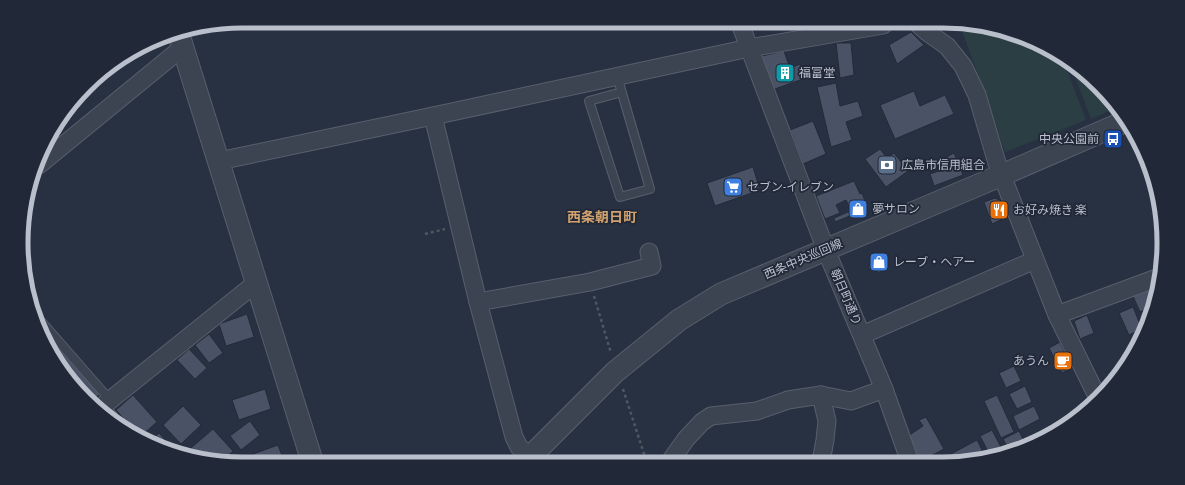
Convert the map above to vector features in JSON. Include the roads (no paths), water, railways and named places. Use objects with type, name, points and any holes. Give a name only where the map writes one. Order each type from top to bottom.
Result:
[{"type":"street","name":"朝日町通り","points":[[742,28],[826,250],[884,389],[908,457]]},
{"type":"street","points":[[219,161],[432,116],[619,84],[749,48],[866,28]]},
{"type":"street","points":[[922,28],[947,46],[963,66],[976,95],[997,163],[1057,315],[1095,393]]},
{"type":"street","points":[[43,162],[181,39],[311,457]]},
{"type":"street","points":[[432,116],[478,302],[514,437],[525,457]]},
{"type":"street","name":"西条中央巡回線","points":[[530,457],[615,372],[679,320],[721,294],[1121,123]]},
{"type":"street","points":[[478,302],[590,282],[652,266],[649,252]]},
{"type":"street","points":[[862,335],[1035,260]]},
{"type":"street","points":[[1057,315],[1154,279]]},
{"type":"street","points":[[106,408],[256,283]]},
{"type":"street","points":[[673,457],[686,439],[702,422],[711,416],[757,411],[788,400],[821,395],[851,400],[884,389]]},
{"type":"street","points":[[821,395],[827,421],[822,457]]},
{"type":"lane","points":[[619,84],[650,189],[620,197],[589,101],[619,84]]},
{"type":"lane","points":[[45,327],[102,405]]},
{"type":"place","name":"福富堂","points":[[785,73]]},
{"type":"place","name":"中央公園前","points":[[1113,139]]},
{"type":"place","name":"広島市信用組合","points":[[887,165]]},
{"type":"place","name":"セブン-イレブン","points":[[733,187]]},
{"type":"place","name":"夢サロン","points":[[858,209]]},
{"type":"place","name":"お好み焼き 楽","points":[[999,210]]},
{"type":"place","name":"レーブ・ヘアー","points":[[879,262]]},
{"type":"place","name":"あうん","points":[[1063,361]]},
{"type":"district","name":"西条朝日町","points":[[602,217]]}]
